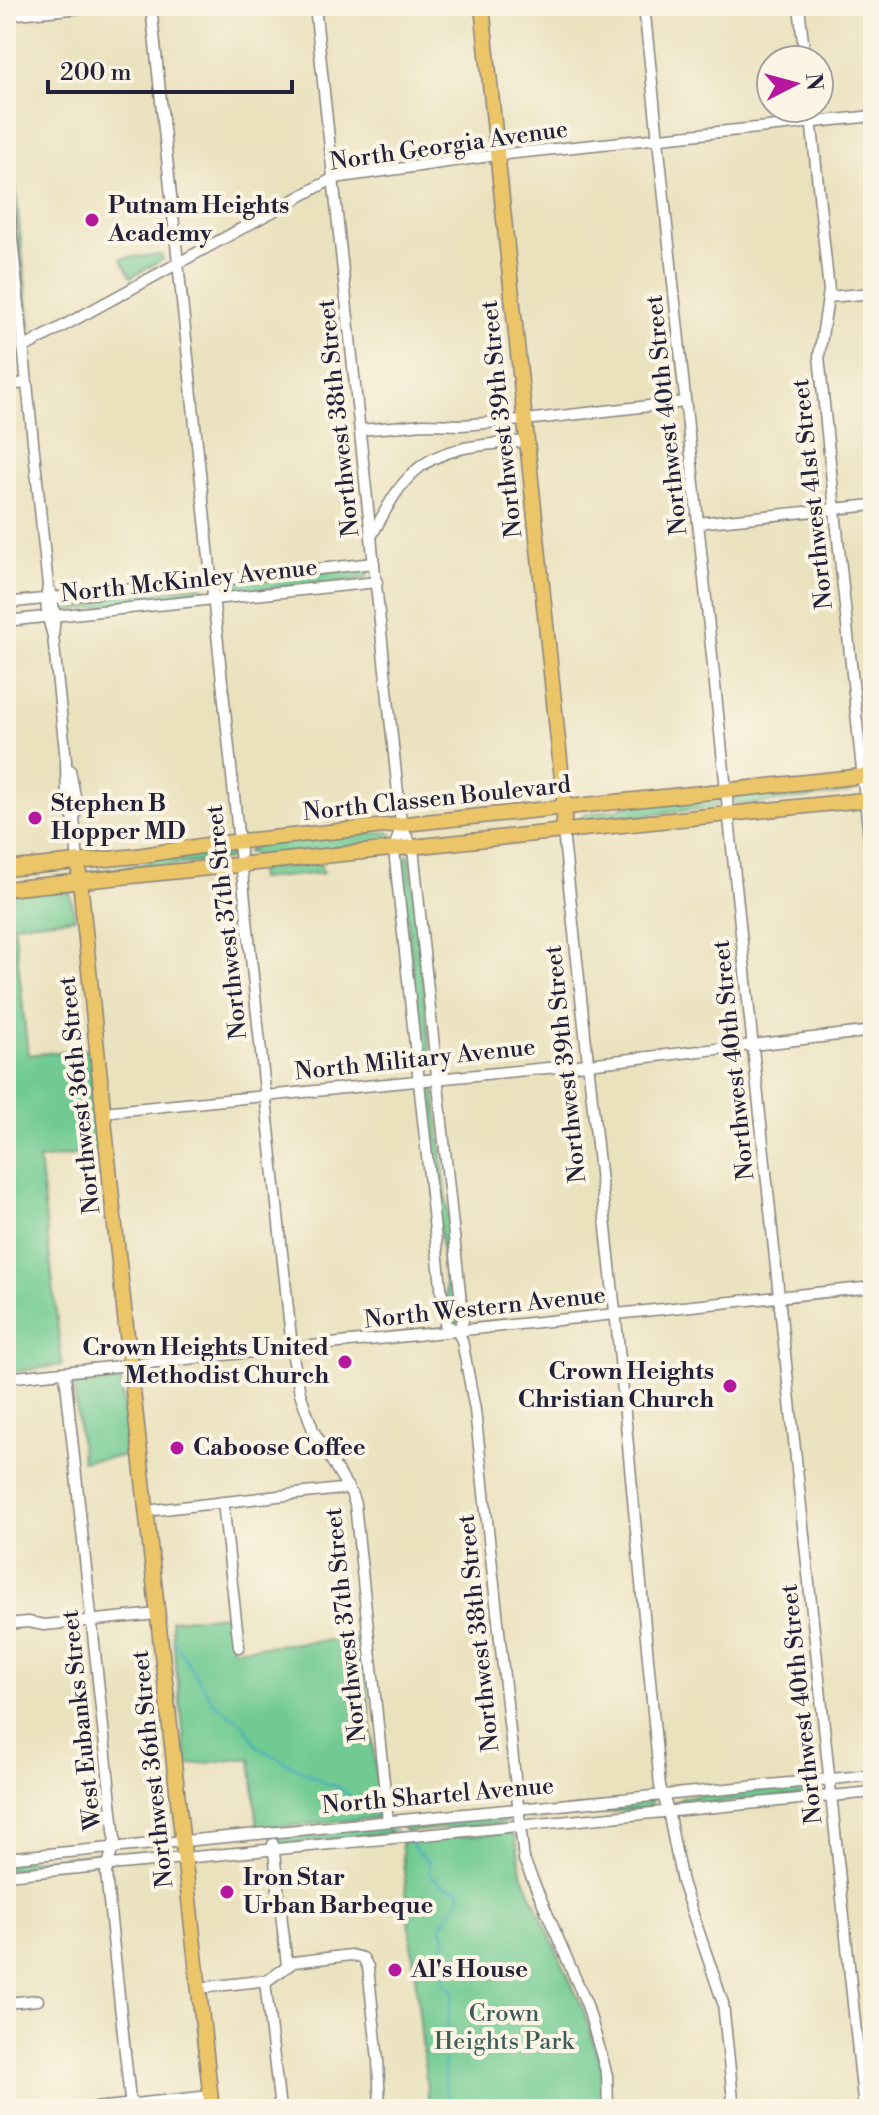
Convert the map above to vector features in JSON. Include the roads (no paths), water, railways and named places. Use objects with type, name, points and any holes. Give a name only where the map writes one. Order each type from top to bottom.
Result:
[{"type":"main road","name":"Northwest 39th Street","points":[[482,6],[565,808],[563,831]]},
{"type":"main road","name":"North Classen Boulevard","points":[[6,869],[868,775]]},
{"type":"main road","name":"North Classen Boulevard","points":[[6,889],[869,799]]},
{"type":"main road","name":"Northwest 36th Street","points":[[78,861],[212,2102]]},
{"type":"street","points":[[6,15],[103,6]]},
{"type":"street","name":"Northwest 37th Street","points":[[151,6],[293,1349],[300,1393],[308,1417],[355,1504],[390,1818]]},
{"type":"street","name":"Northwest 38th Street","points":[[315,6],[377,582],[401,826],[394,850],[445,1324],[457,1331],[462,1340],[478,1431],[524,1860],[587,2005],[607,2075],[608,2109]]},
{"type":"street","name":"Northwest 40th Street","points":[[644,6],[864,2109]]},
{"type":"street","points":[[799,6],[803,44]]},
{"type":"street","name":"North Georgia Avenue","points":[[835,120],[873,116]]},
{"type":"street","name":"North Georgia Avenue","points":[[23,348],[334,178],[497,155],[794,124]]},
{"type":"street","name":"Northwest 41st Street","points":[[812,124],[829,297],[819,356],[868,775],[873,876]]},
{"type":"street","name":"Northwest 36th Street","points":[[6,181],[66,761],[67,809],[74,819],[78,861]]},
{"type":"street","points":[[829,297],[873,293]]},
{"type":"street","points":[[6,385],[27,383]]},
{"type":"street","points":[[361,430],[525,420],[685,402]]},
{"type":"street","points":[[371,537],[397,492],[414,472],[434,458],[454,449],[527,441]]},
{"type":"street","points":[[698,523],[873,505]]},
{"type":"street","name":"North McKinley Avenue","points":[[6,603],[374,563]]},
{"type":"street","name":"North McKinley Avenue","points":[[6,621],[377,582]]},
{"type":"street","name":"Northwest 38th Street","points":[[401,826],[413,848],[463,1321],[457,1331]]},
{"type":"street","name":"Northwest 39th Street","points":[[563,831],[663,1795],[682,1882],[723,2003],[734,2109]]},
{"type":"street","name":"North Military Avenue","points":[[103,1112],[588,1064],[873,1031]]},
{"type":"street","name":"North Western Avenue","points":[[6,1378],[873,1287]]},
{"type":"street","name":"West Eubanks Street","points":[[65,1373],[115,1839],[106,1873],[131,2107]]},
{"type":"street","points":[[146,1511],[348,1487]]},
{"type":"street","points":[[223,1502],[239,1647]]},
{"type":"street","points":[[6,1624],[28,1622],[44,1625],[158,1614]]},
{"type":"street","name":"North Shartel Avenue","points":[[6,1858],[390,1818],[873,1775]]},
{"type":"street","name":"North Shartel Avenue","points":[[6,1875],[873,1792]]},
{"type":"street","points":[[272,1832],[287,1965]]},
{"type":"street","points":[[199,1988],[265,1981],[272,1979],[287,1965],[351,1955],[361,1957],[368,1967],[380,2109]]},
{"type":"street","points":[[265,1981],[280,2109]]},
{"type":"street","points":[[6,2003],[38,2000]]},
{"type":"street","points":[[86,2109],[212,2102]]},
{"type":"waterway","points":[[172,1638],[214,1703],[243,1724],[258,1747],[322,1782],[337,1786],[376,1815]]},
{"type":"waterway","points":[[389,1826],[398,1833]]},
{"type":"waterway","points":[[411,1843],[430,1863],[429,1872],[435,1880],[460,1889],[459,1900],[441,1926],[446,1939],[440,1950],[444,1961],[444,1984],[454,1992],[444,2051],[445,2081],[451,2109]]},
{"type":"place","name":"Putnam Heights Academy","points":[[92,220]]},
{"type":"place","name":"Stephen B Hopper MD","points":[[35,818]]},
{"type":"place","name":"Crown Heights United Methodist Church","points":[[345,1362]]},
{"type":"place","name":"Crown Heights Christian Church","points":[[730,1386]]},
{"type":"place","name":"Caboose Coffee","points":[[177,1448]]},
{"type":"place","name":"Iron Star Urban Barbeque","points":[[227,1892]]},
{"type":"place","name":"Al's House","points":[[395,1970]]},
{"type":"park label","name":"Crown Heights Park","points":[[504,2028]]}]
